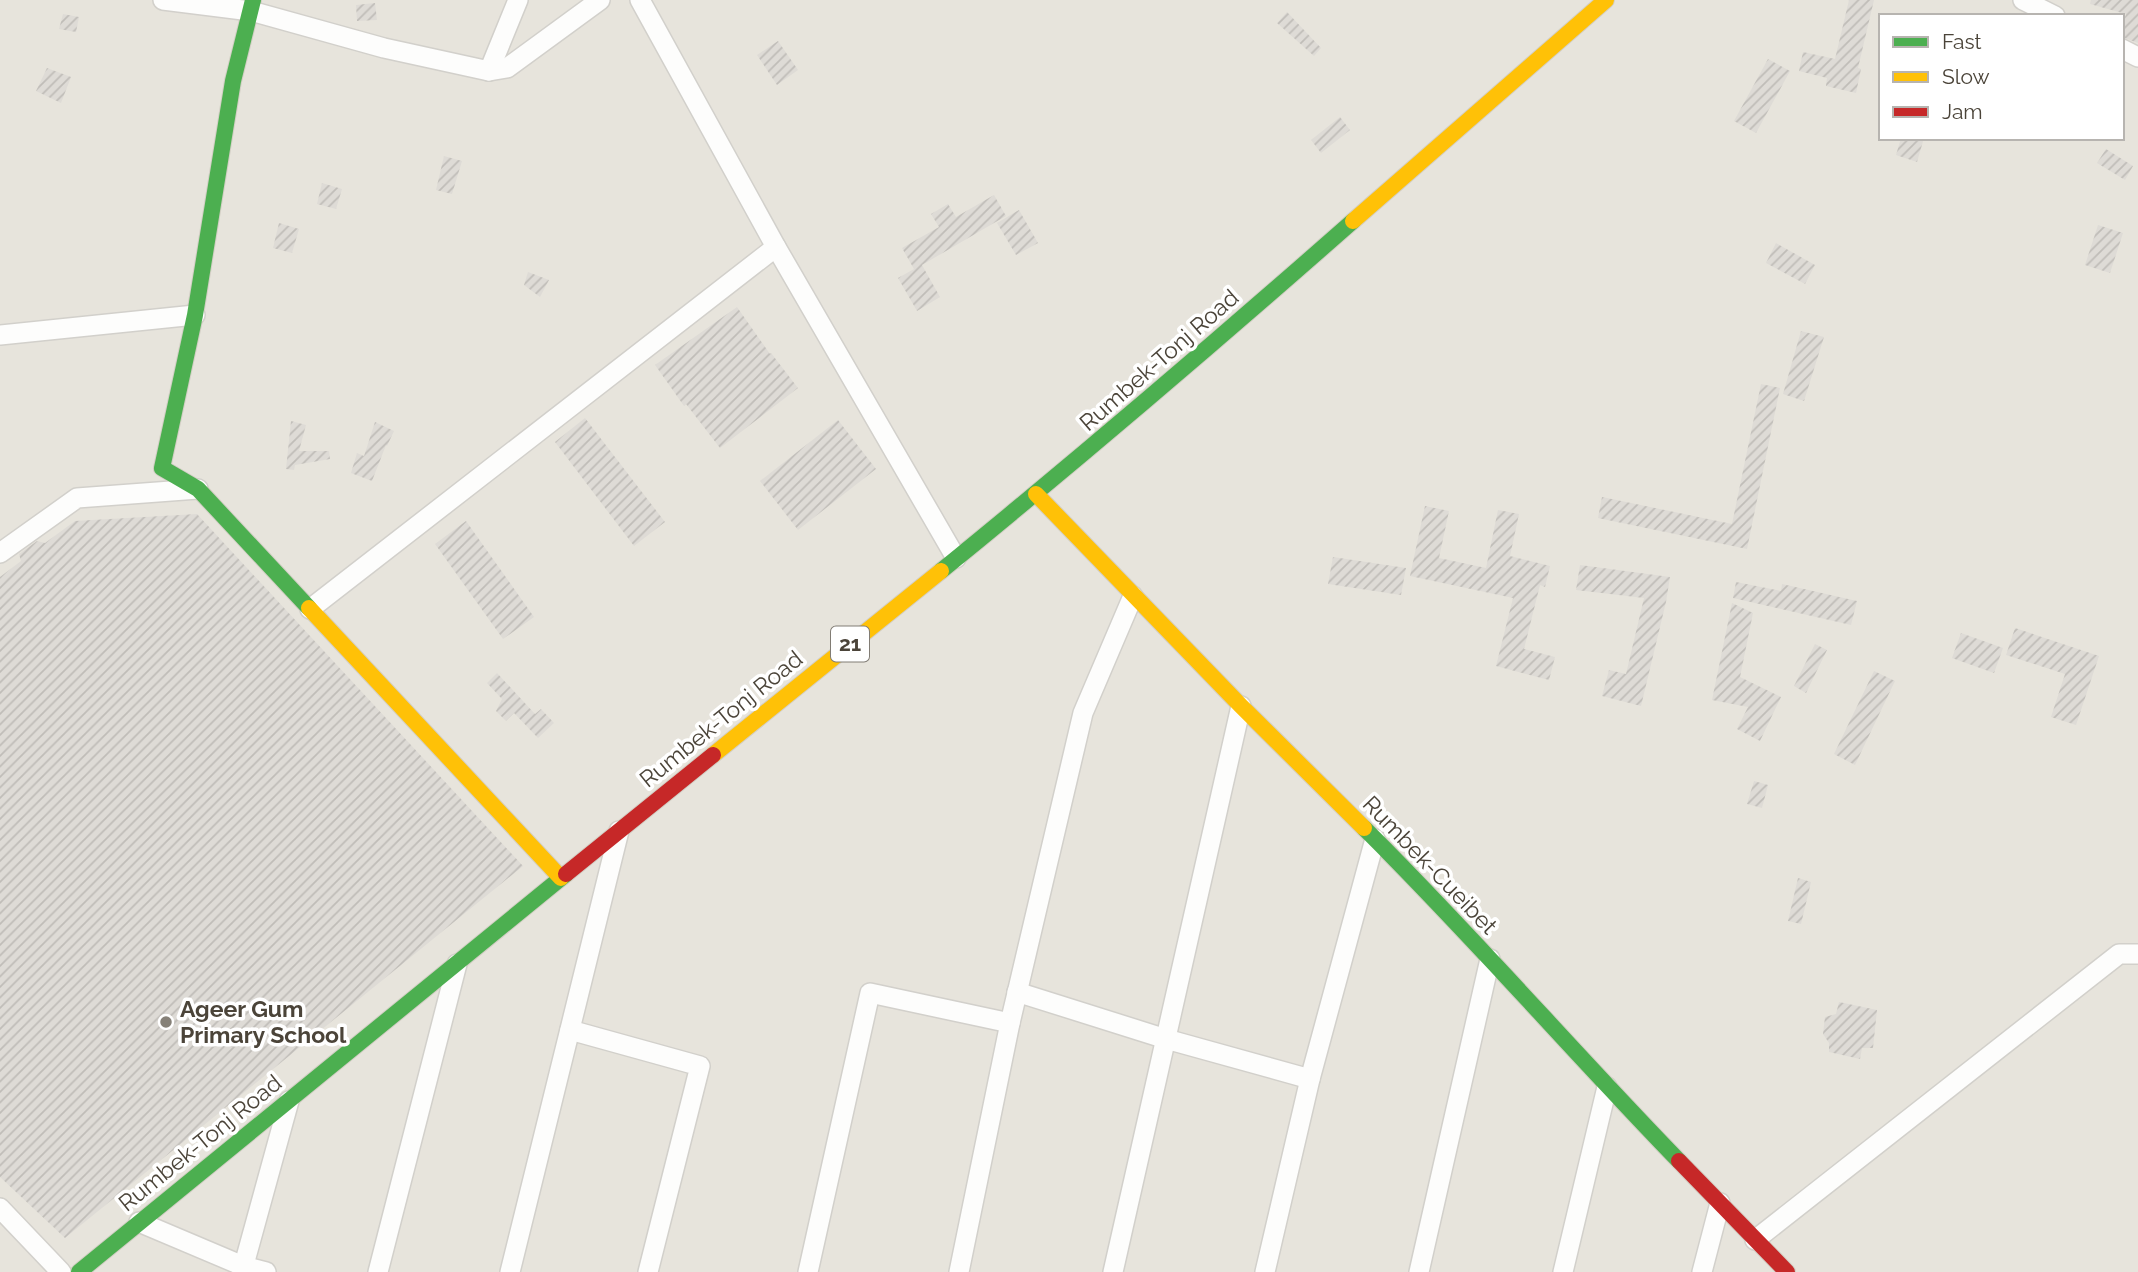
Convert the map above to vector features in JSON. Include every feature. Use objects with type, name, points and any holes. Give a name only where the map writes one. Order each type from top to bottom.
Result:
[{"type":"street","points":[[163,0],[252,6],[384,48],[489,71],[507,68],[600,0]]},
{"type":"street","points":[[489,71],[518,0]]},
{"type":"street","points":[[640,0],[776,247],[956,558]]},
{"type":"street","name":"Rumbek-Tonj Road","points":[[79,1272],[1037,494],[1188,366],[1606,0]]},
{"type":"street","points":[[2024,0],[2051,14]]},
{"type":"street","points":[[252,6],[233,81],[195,316],[162,468],[198,489],[561,878]]},
{"type":"street","points":[[310,609],[776,247]]},
{"type":"street","points":[[0,335],[195,316]]},
{"type":"street","points":[[0,553],[77,498],[198,489]]},
{"type":"street","name":"Rumbek-Cueibet","points":[[1037,494],[1133,596],[1375,839],[1607,1087],[1787,1272]]},
{"type":"street","points":[[959,1272],[1010,1023],[1083,713],[1133,596]]},
{"type":"street","points":[[1113,1272],[1241,706]]},
{"type":"street","points":[[510,1272],[620,830]]},
{"type":"street","points":[[1265,1272],[1310,1080],[1375,839]]},
{"type":"street","points":[[1755,1240],[2119,954],[2138,954]]},
{"type":"street","points":[[1419,1272],[1490,959]]},
{"type":"street","points":[[378,1272],[457,963]]},
{"type":"street","points":[[1017,992],[1166,1039],[1310,1080]]},
{"type":"street","points":[[808,1272],[870,993],[1010,1023]]},
{"type":"street","points":[[570,1030],[700,1066],[648,1272]]},
{"type":"street","points":[[1563,1272],[1607,1087]]},
{"type":"street","points":[[242,1269],[290,1099]]},
{"type":"street","points":[[1702,1272],[1720,1203]]},
{"type":"street","points":[[0,1208],[61,1272]]},
{"type":"street","points":[[139,1223],[242,1269],[266,1272]]},
{"type":"shaded area","points":[[0,0],[2138,0],[2138,1272],[0,1272]]},
{"type":"building","points":[[1849,0],[1874,0],[1858,68],[1861,69],[1856,93],[1826,86],[1827,78],[1799,71],[1803,52],[1835,59]]},
{"type":"building","points":[[2091,0],[2138,0],[2138,43],[2124,38],[2126,14],[2090,4]]},
{"type":"building","points":[[375,3],[377,20],[357,21],[356,5]]},
{"type":"building","points":[[1287,12],[1321,48],[1314,56],[1277,23]]},
{"type":"building","points":[[63,14],[79,17],[76,32],[59,29]]},
{"type":"building","points":[[778,41],[798,70],[777,85],[757,55]]},
{"type":"building","points":[[1768,59],[1790,71],[1756,133],[1734,121]]},
{"type":"building","points":[[47,68],[71,77],[61,103],[36,91]]},
{"type":"building","points":[[1340,117],[1350,130],[1321,153],[1311,140]]},
{"type":"building","points":[[1900,140],[1923,140],[1917,162],[1896,155]]},
{"type":"building","points":[[2106,149],[2133,166],[2125,180],[2097,163]]},
{"type":"building","points":[[444,156],[462,161],[452,194],[436,190]]},
{"type":"building","points":[[322,183],[342,189],[336,209],[317,204]]},
{"type":"building","points":[[994,195],[1006,216],[922,265],[940,297],[917,311],[898,278],[914,269],[902,248],[939,227],[931,214],[948,204],[956,217]]},
{"type":"building","points":[[1019,210],[1038,243],[1016,255],[997,223]]},
{"type":"building","points":[[279,223],[299,229],[292,253],[273,248]]},
{"type":"building","points":[[2098,225],[2123,233],[2110,273],[2085,265]]},
{"type":"building","points":[[1776,243],[1815,265],[1805,284],[1766,263]]},
{"type":"building","points":[[528,272],[549,280],[540,297],[524,285]]},
{"type":"building","points":[[737,307],[798,388],[720,448],[686,404],[684,406],[655,365]]},
{"type":"building","points":[[1801,331],[1824,337],[1804,401],[1783,394]]},
{"type":"building","points":[[1761,384],[1780,388],[1747,549],[1598,518],[1602,497],[1732,524]]},
{"type":"building","points":[[585,418],[665,522],[634,546],[555,442]]},
{"type":"building","points":[[838,420],[876,469],[798,530],[760,481]]},
{"type":"building","points":[[291,421],[306,425],[299,451],[329,451],[330,459],[295,465],[294,470],[286,469]]},
{"type":"building","points":[[375,422],[394,431],[372,481],[351,473],[357,453],[364,456]]},
{"type":"building","points":[[1425,506],[1449,511],[1439,558],[1486,568],[1498,510],[1519,514],[1510,556],[1550,566],[1545,587],[1540,585],[1524,649],[1555,657],[1549,680],[1496,666],[1513,598],[1410,576]]},
{"type":"building","name":"Ageer Gum Primary School","points":[[197,514],[523,866],[65,1238],[0,1177],[0,577],[21,561],[19,554],[37,541],[45,543],[75,521]]},
{"type":"building","points":[[466,521],[534,617],[503,639],[435,544]]},
{"type":"building","points":[[1333,557],[1406,568],[1401,595],[1328,584]]},
{"type":"building","points":[[1580,565],[1670,577],[1641,706],[1602,696],[1609,670],[1626,674],[1644,598],[1576,590]]},
{"type":"building","points":[[1736,582],[1781,591],[1782,584],[1857,601],[1851,625],[1733,598]]},
{"type":"building","points":[[1732,603],[1753,613],[1740,677],[1781,697],[1760,741],[1737,729],[1748,707],[1712,700]]},
{"type":"building","points":[[2015,628],[2099,656],[2076,725],[2051,717],[2065,674],[2006,655]]},
{"type":"building","points":[[1961,633],[2003,648],[1994,673],[1952,658]]},
{"type":"building","points":[[1815,644],[1827,650],[1806,693],[1794,686]]},
{"type":"building","points":[[1874,671],[1895,681],[1855,765],[1834,754]]},
{"type":"building","points":[[497,673],[535,714],[541,709],[554,723],[538,738],[514,713],[506,721],[496,711],[502,699],[487,683]]},
{"type":"building","points":[[1754,781],[1768,785],[1762,808],[1747,804]]},
{"type":"building","points":[[1798,878],[1811,882],[1801,924],[1788,921]]},
{"type":"building","points":[[1839,1002],[1877,1010],[1873,1048],[1862,1048],[1860,1059],[1829,1052],[1829,1043],[1823,1034],[1825,1017],[1836,1014]]},
{"type":"traffic: fast","points":[[253,0],[233,81],[195,315],[162,468],[198,489],[309,608]]},
{"type":"traffic: fast","points":[[941,571],[1149,398],[1353,221]]},
{"type":"traffic: fast","points":[[1364,828],[1679,1161]]},
{"type":"traffic: fast","points":[[79,1272],[566,874]]},
{"type":"traffic: slow","points":[[1353,221],[1606,0]]},
{"type":"traffic: slow","points":[[1036,494],[1241,706],[1364,828]]},
{"type":"traffic: slow","points":[[713,755],[941,571]]},
{"type":"traffic: slow","points":[[309,608],[561,878]]},
{"type":"traffic: jam","points":[[566,874],[713,755]]},
{"type":"traffic: jam","points":[[1679,1161],[1787,1272]]},
{"type":"place","name":"Ageer Gum Primary School","points":[[166,1022]]}]
